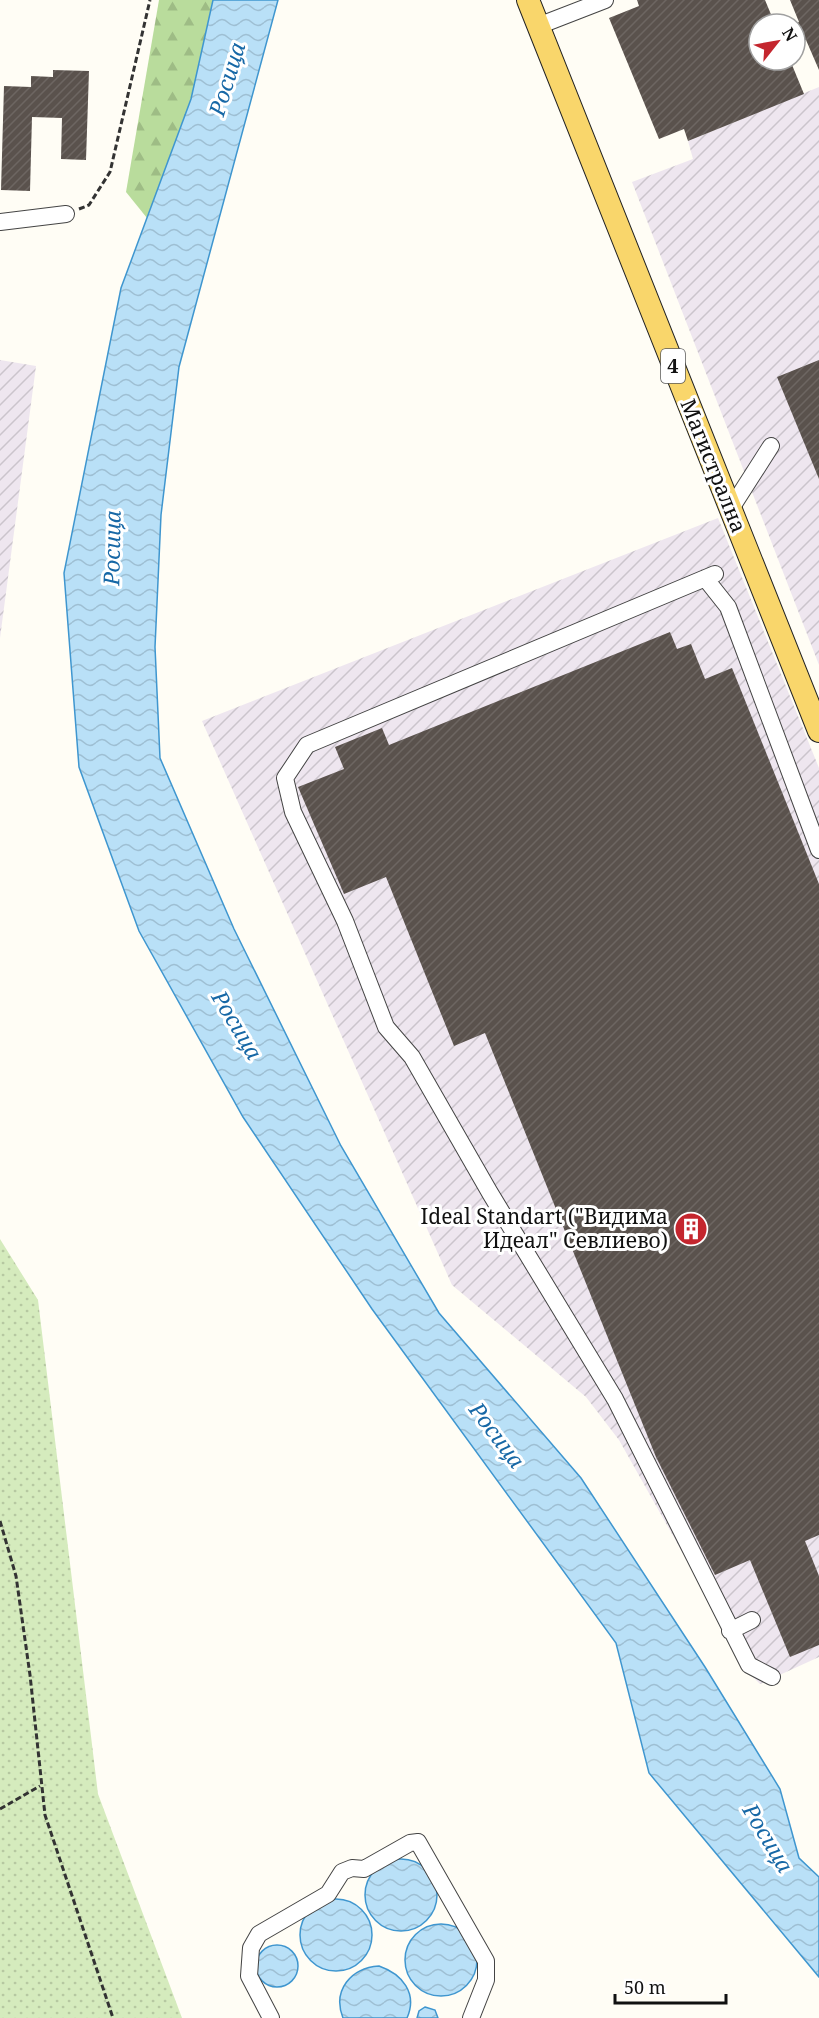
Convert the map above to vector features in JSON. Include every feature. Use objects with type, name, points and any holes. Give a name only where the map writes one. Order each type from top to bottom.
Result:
[{"type":"main road","name":"Магистрална","points":[[528,0],[819,731]]},
{"type":"street","points":[[538,26],[605,0]]},
{"type":"street","points":[[0,222],[66,214]]},
{"type":"street","points":[[730,510],[771,446]]},
{"type":"street","points":[[772,1677],[749,1665],[615,1399],[490,1193],[412,1057],[386,1027],[345,921],[293,812],[285,778],[307,746],[710,576],[728,607],[819,850]]},
{"type":"street","points":[[730,1631],[752,1620]]},
{"type":"street","points":[[271,2018],[249,1976],[251,1948],[259,1934],[328,1894],[342,1872],[352,1868],[364,1869],[410,1843],[418,1842],[486,1961],[486,1980],[471,2018]]},
{"type":"path","points":[[66,214],[89,205],[110,172],[150,0]]},
{"type":"path","points":[[0,1521],[17,1587],[30,1675],[40,1786],[45,1815],[113,2018]]},
{"type":"path","points":[[0,1809],[40,1786]]},
{"type":"shaded area","points":[[819,87],[819,665],[632,182],[693,159],[688,141]]},
{"type":"shaded area","points":[[0,360],[36,366],[0,638]]},
{"type":"shaded area","name":"Ideal Standart (\"Видима Идеал\" Севлиево)","points":[[718,518],[819,768],[819,1657],[760,1684],[752,1676],[619,1440],[586,1397],[452,1285],[202,721]]},
{"type":"green space","points":[[159,0],[213,0],[191,99],[147,218],[126,192]]},
{"type":"green space","points":[[0,1239],[38,1300],[98,1794],[182,2018],[0,2018]]},
{"type":"water","name":"Росица","points":[[213,0],[278,0],[179,367],[161,515],[155,647],[160,758],[234,929],[341,1146],[439,1313],[581,1478],[705,1667],[780,1789],[799,1858],[819,1877],[819,1977],[649,1773],[616,1643],[372,1309],[243,1117],[139,931],[79,767],[64,573],[121,288],[191,99]]},
{"type":"water","points":[[401,1859],[421,1865],[431,1875],[437,1895],[431,1915],[421,1925],[401,1931],[381,1925],[371,1915],[365,1895],[371,1875],[381,1865]]},
{"type":"water","points":[[336,1899],[356,1905],[366,1915],[372,1935],[366,1955],[356,1965],[336,1971],[316,1965],[306,1955],[300,1935],[306,1915],[316,1905]]},
{"type":"water","points":[[441,1924],[461,1930],[471,1940],[477,1960],[471,1980],[461,1990],[441,1996],[421,1990],[411,1980],[405,1960],[411,1940],[421,1930]]},
{"type":"water","points":[[277,1945],[292,1951],[298,1966],[292,1981],[277,1987],[262,1981],[256,1966],[262,1951]]},
{"type":"water","points":[[379,1966],[395,1974],[406,1986],[410,2000],[407,2018],[343,2018],[340,1998],[346,1982],[360,1971]]},
{"type":"water","points":[[425,2007],[435,2010],[438,2018],[417,2018],[419,2011]]},
{"type":"building","points":[[637,0],[765,0],[770,12],[747,12],[747,72],[795,72],[804,94],[688,141],[684,129],[659,139],[609,18],[639,6]]},
{"type":"building","points":[[790,0],[819,0],[819,70],[807,42],[807,12],[795,12]]},
{"type":"building","points":[[53,70],[89,71],[86,160],[61,159],[62,118],[32,117],[30,191],[1,190],[4,86],[31,87],[31,76],[53,77]]},
{"type":"building","points":[[819,360],[819,479],[777,377]]},
{"type":"building","name":"Ideal Standart (\"Видима Идеал\" Севлиево)","points":[[670,632],[677,649],[691,644],[705,679],[732,668],[819,884],[819,1535],[805,1541],[819,1576],[819,1645],[790,1657],[750,1560],[715,1575],[656,1457],[485,1033],[454,1046],[386,877],[344,894],[298,787],[344,769],[335,747],[382,728],[389,745]]},
{"type":"place","name":"Ideal Standart (\"Видима Идеал\" Севлиево)","points":[[691,1229]]}]
